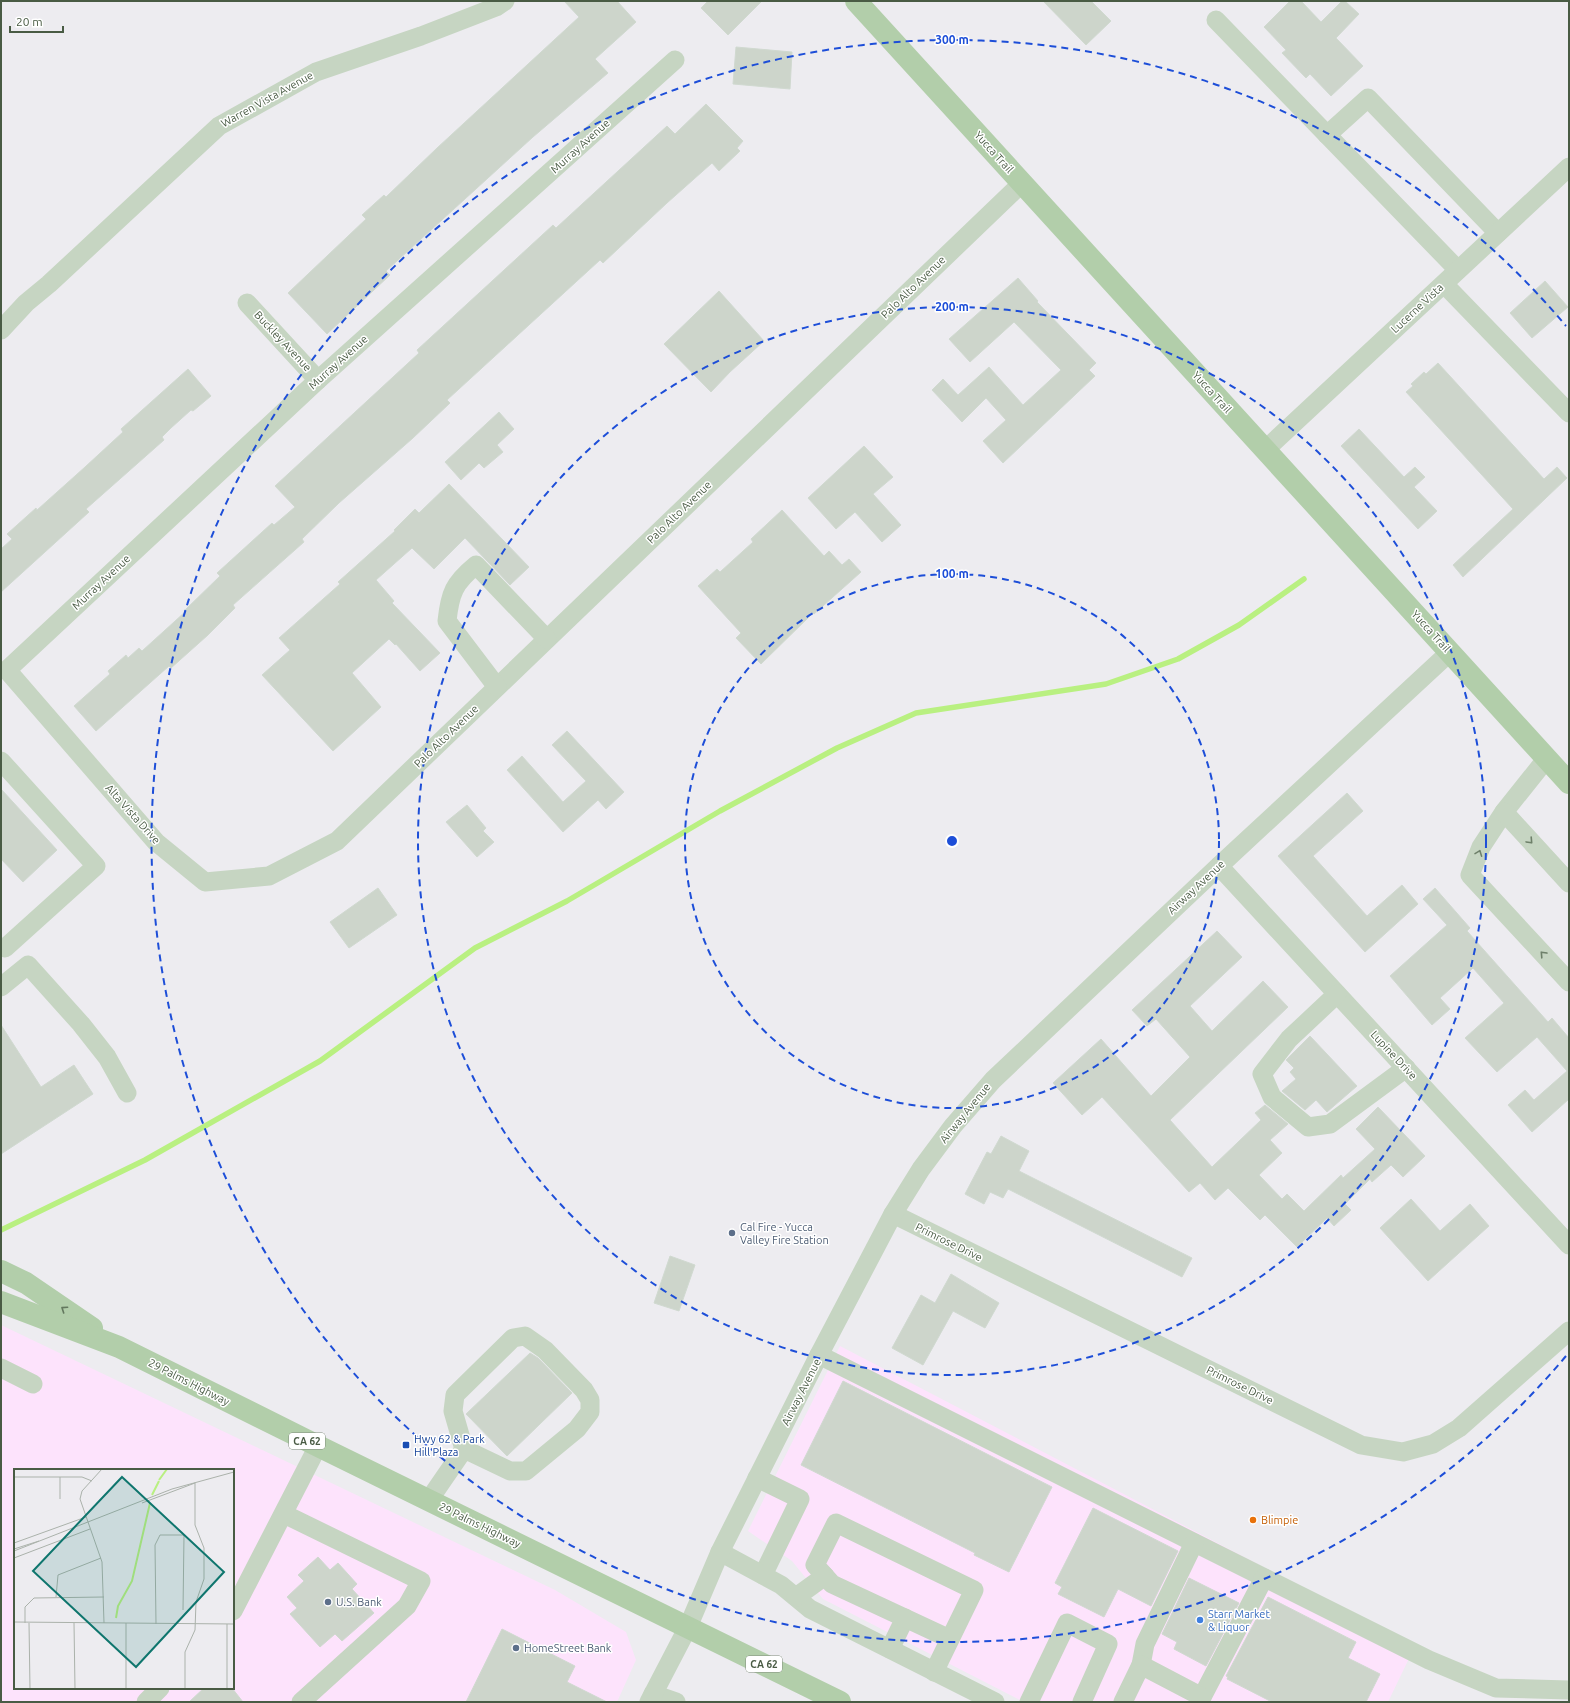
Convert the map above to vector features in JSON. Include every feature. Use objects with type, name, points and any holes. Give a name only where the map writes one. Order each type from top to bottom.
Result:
[{"type":"main road","name":"Yucca Trail","points":[[856,1],[1569,783]]},
{"type":"main road","name":"29 Palms Highway","points":[[1,1271],[26,1284],[119,1347]]},
{"type":"main road","name":"29 Palms Highway","points":[[1,1302],[119,1347],[840,1702]]},
{"type":"street","name":"Warren Vista Avenue","points":[[1,330],[26,303],[49,284],[220,126],[316,72],[421,36],[496,7],[505,1]]},
{"type":"street","points":[[1216,20],[1458,270]]},
{"type":"street","name":"Murray Avenue","points":[[7,670],[318,380],[675,60]]},
{"type":"street","points":[[1327,135],[1368,98],[1498,233]]},
{"type":"street","name":"Lucerne Vista","points":[[1266,450],[1569,167]]},
{"type":"street","name":"Palo Alto Avenue","points":[[337,841],[1022,183]]},
{"type":"street","points":[[1444,284],[1569,413]]},
{"type":"street","name":"Buckley Avenue","points":[[247,303],[318,380]]},
{"type":"street","points":[[497,686],[447,621],[451,593],[465,574],[476,565],[547,639]]},
{"type":"street","name":"Airway Avenue","points":[[651,1698],[688,1626],[720,1552],[757,1478],[893,1214],[924,1165],[953,1126],[993,1080],[1219,866],[1450,652]]},
{"type":"street","name":"Alta Vista Drive","points":[[7,670],[156,842],[205,882],[269,876],[337,841]]},
{"type":"street","points":[[1547,758],[1504,812],[1481,847],[1470,875],[1569,982]]},
{"type":"street","points":[[1,761],[96,866],[5,948]]},
{"type":"street","points":[[1504,812],[1569,883]]},
{"type":"street","name":"Lupine Drive","points":[[1219,866],[1569,1245]]},
{"type":"street","points":[[1,987],[28,965],[81,1024],[107,1057],[127,1093]]},
{"type":"street","points":[[1337,994],[1289,1039],[1262,1074],[1272,1097],[1308,1127],[1330,1124],[1406,1068]]},
{"type":"street","name":"Primrose Drive","points":[[893,1214],[1361,1445],[1403,1452],[1432,1444],[1459,1428],[1569,1331]]},
{"type":"street","points":[[525,1336],[545,1350],[584,1390],[590,1400],[590,1412],[577,1429],[526,1472],[510,1471],[464,1449],[453,1411],[454,1395],[513,1338],[525,1336]]},
{"type":"street","points":[[820,1355],[1429,1660],[1496,1688],[1569,1690]]},
{"type":"street","points":[[1,1368],[33,1384]]},
{"type":"street","points":[[234,1609],[318,1446]]},
{"type":"street","points":[[429,1500],[464,1449]]},
{"type":"street","points":[[757,1478],[800,1499],[763,1574]]},
{"type":"street","points":[[284,1514],[421,1581],[406,1606],[301,1702]]},
{"type":"street","points":[[934,1672],[974,1590],[836,1523],[814,1565],[832,1584],[950,1639]]},
{"type":"street","points":[[1126,1701],[1141,1665],[1145,1644],[1194,1543]]},
{"type":"street","points":[[720,1552],[781,1585],[810,1609],[995,1702]]},
{"type":"street","points":[[796,1597],[825,1576]]},
{"type":"street","points":[[1141,1665],[1201,1699],[1264,1578]]},
{"type":"street","points":[[890,1649],[905,1618]]},
{"type":"street","points":[[1029,1702],[1067,1623],[1108,1644],[1082,1702]]},
{"type":"street","points":[[146,1702],[159,1689]]},
{"type":"street","points":[[651,1698],[676,1702]]},
{"type":"shaded area","points":[[1,1325],[555,1590],[626,1632],[636,1660],[617,1702],[1,1702]]},
{"type":"shaded area","points":[[840,1346],[1415,1646],[1388,1702],[1024,1702],[823,1599],[792,1561],[748,1531]]},
{"type":"building","points":[[564,1],[617,1],[636,22],[595,59],[608,73],[533,137],[386,271],[390,275],[327,334],[288,293],[366,219],[362,215],[384,195],[386,197],[579,17]]},
{"type":"building","points":[[708,1],[762,1],[728,35],[701,8]]},
{"type":"building","points":[[1043,1],[1091,1],[1111,21],[1086,45]]},
{"type":"building","points":[[1290,1],[1301,1],[1321,22],[1342,1],[1345,1],[1359,14],[1336,38],[1363,66],[1331,96],[1310,74],[1306,78],[1282,53],[1286,50],[1264,27]]},
{"type":"building","points":[[736,47],[792,52],[790,89],[733,84]]},
{"type":"building","points":[[706,104],[743,141],[737,148],[740,151],[719,171],[712,163],[603,263],[600,260],[447,400],[450,403],[413,438],[339,503],[302,539],[304,542],[233,605],[235,608],[208,635],[171,668],[169,666],[96,731],[74,706],[110,674],[108,671],[126,655],[128,658],[139,648],[142,651],[185,612],[184,611],[220,576],[217,573],[272,523],[274,525],[295,507],[275,486],[419,353],[417,350],[553,225],[556,228],[667,126],[675,134]]},
{"type":"building","points":[[1018,278],[1038,301],[1037,302],[1096,363],[1089,370],[1095,376],[1003,463],[983,441],[1006,420],[986,398],[962,422],[932,390],[943,379],[958,395],[989,367],[1023,405],[1061,370],[1014,322],[970,362],[949,339]]},
{"type":"building","points":[[1545,281],[1568,307],[1532,338],[1510,313]]},
{"type":"building","points":[[719,291],[764,341],[730,372],[711,392],[664,344]]},
{"type":"building","points":[[1438,363],[1544,479],[1557,467],[1567,478],[1463,577],[1453,565],[1513,509],[1406,392],[1413,386],[1411,384],[1424,372],[1426,374]]},
{"type":"building","points":[[188,369],[211,396],[193,411],[191,410],[171,428],[162,437],[164,440],[86,509],[89,512],[1,592],[1,549],[12,539],[7,534],[36,508],[37,510],[85,467],[123,432],[121,429]]},
{"type":"building","points":[[499,412],[514,429],[497,445],[503,452],[484,468],[479,463],[461,480],[445,462]]},
{"type":"building","points":[[1359,429],[1404,477],[1415,467],[1425,477],[1414,487],[1437,511],[1418,529],[1341,446]]},
{"type":"building","points":[[864,446],[893,477],[873,494],[901,525],[882,542],[855,512],[836,529],[808,498]]},
{"type":"building","points":[[449,484],[529,567],[510,585],[465,538],[434,569],[412,548],[376,580],[394,601],[392,603],[440,653],[420,671],[396,644],[395,645],[389,639],[352,673],[381,707],[333,751],[262,675],[290,650],[279,638],[340,584],[338,582],[395,531],[394,530],[415,509],[419,513]]},
{"type":"building","points":[[782,510],[824,556],[829,551],[842,565],[849,559],[861,572],[814,614],[813,613],[761,664],[736,638],[741,633],[698,586],[717,569],[720,572],[753,542],[751,539]]},
{"type":"building","points":[[567,731],[624,792],[606,809],[598,800],[563,832],[507,770],[522,756],[563,802],[586,781],[552,745]]},
{"type":"building","points":[[1,789],[57,850],[23,882],[1,859]]},
{"type":"building","points":[[1347,793],[1363,811],[1313,856],[1367,916],[1402,885],[1418,904],[1365,952],[1278,856]]},
{"type":"building","points":[[467,805],[486,828],[483,831],[494,842],[477,857],[446,822]]},
{"type":"building","points":[[378,888],[397,915],[349,948],[330,922]]},
{"type":"building","points":[[1435,888],[1470,928],[1467,931],[1548,1022],[1552,1018],[1569,1038],[1569,1099],[1532,1132],[1508,1105],[1525,1090],[1534,1100],[1567,1071],[1537,1037],[1497,1072],[1465,1038],[1504,1003],[1473,968],[1440,998],[1450,1009],[1432,1025],[1390,976],[1447,925],[1423,899]]},
{"type":"building","points":[[1217,931],[1242,957],[1190,1006],[1212,1031],[1263,981],[1288,1007],[1170,1120],[1212,1167],[1261,1120],[1255,1113],[1265,1105],[1288,1124],[1270,1140],[1282,1153],[1259,1175],[1282,1199],[1287,1194],[1304,1211],[1341,1175],[1343,1178],[1375,1149],[1356,1129],[1378,1107],[1425,1156],[1403,1177],[1391,1165],[1372,1182],[1370,1179],[1345,1204],[1351,1210],[1334,1226],[1327,1218],[1297,1247],[1265,1215],[1260,1220],[1228,1188],[1215,1200],[1200,1183],[1189,1192],[1102,1097],[1082,1115],[1053,1083],[1101,1039],[1151,1096],[1190,1057],[1156,1019],[1147,1026],[1132,1010]]},
{"type":"building","points":[[1,1025],[41,1087],[74,1065],[93,1094],[1,1154]]},
{"type":"building","points":[[1310,1036],[1357,1086],[1327,1112],[1316,1100],[1305,1110],[1282,1091],[1296,1079],[1290,1072],[1294,1068],[1286,1060]]},
{"type":"building","points":[[1001,1136],[1029,1151],[1019,1171],[1192,1258],[1182,1277],[1008,1189],[1003,1198],[990,1192],[984,1204],[965,1194],[987,1152],[991,1154]]},
{"type":"building","points":[[1411,1199],[1440,1231],[1470,1204],[1489,1226],[1428,1281],[1380,1228]]},
{"type":"building","points":[[670,1256],[695,1265],[679,1311],[654,1303]]},
{"type":"building","points":[[951,1274],[999,1303],[985,1328],[953,1311],[923,1365],[892,1348],[921,1295],[935,1303]]},
{"type":"building","points":[[530,1353],[538,1358],[572,1393],[507,1456],[466,1414]]},
{"type":"building","points":[[843,1381],[1052,1487],[1009,1572],[974,1555],[975,1553],[801,1465]]},
{"type":"building","points":[[1093,1508],[1178,1551],[1151,1606],[1118,1589],[1104,1617],[1058,1594],[1062,1587],[1055,1583]]},
{"type":"building","name":"U.S. Bank","points":[[318,1557],[330,1570],[338,1563],[357,1584],[352,1589],[374,1613],[342,1641],[335,1634],[320,1647],[290,1614],[297,1608],[287,1597],[304,1581],[298,1575]]},
{"type":"building","points":[[1189,1578],[1239,1603],[1206,1666],[1174,1649],[1177,1642],[1162,1634]]},
{"type":"building","points":[[1268,1597],[1356,1642],[1348,1658],[1380,1674],[1366,1702],[1272,1702],[1227,1679],[1228,1677],[1226,1676]]},
{"type":"building","name":"HomeStreet Bank","points":[[502,1629],[575,1666],[567,1682],[607,1702],[466,1702]]},
{"type":"building","points":[[203,1689],[233,1689],[243,1702],[189,1702]]},
{"type":"waterway","points":[[1,1230],[145,1160],[320,1061],[475,948],[567,901],[720,811],[837,748],[916,713],[1106,684],[1178,659],[1239,625],[1304,579]]},
{"type":"place","name":"Cal Fire - Yucca Valley Fire Station","points":[[732,1233]]},
{"type":"place","name":"Hwy 62 & Park Hill Plaza","points":[[406,1445]]},
{"type":"place","name":"Blimpie","points":[[1253,1520]]},
{"type":"place","name":"U.S. Bank","points":[[328,1602]]},
{"type":"place","name":"Starr Market & Liquor","points":[[1200,1620]]},
{"type":"place","name":"HomeStreet Bank","points":[[516,1648]]}]
